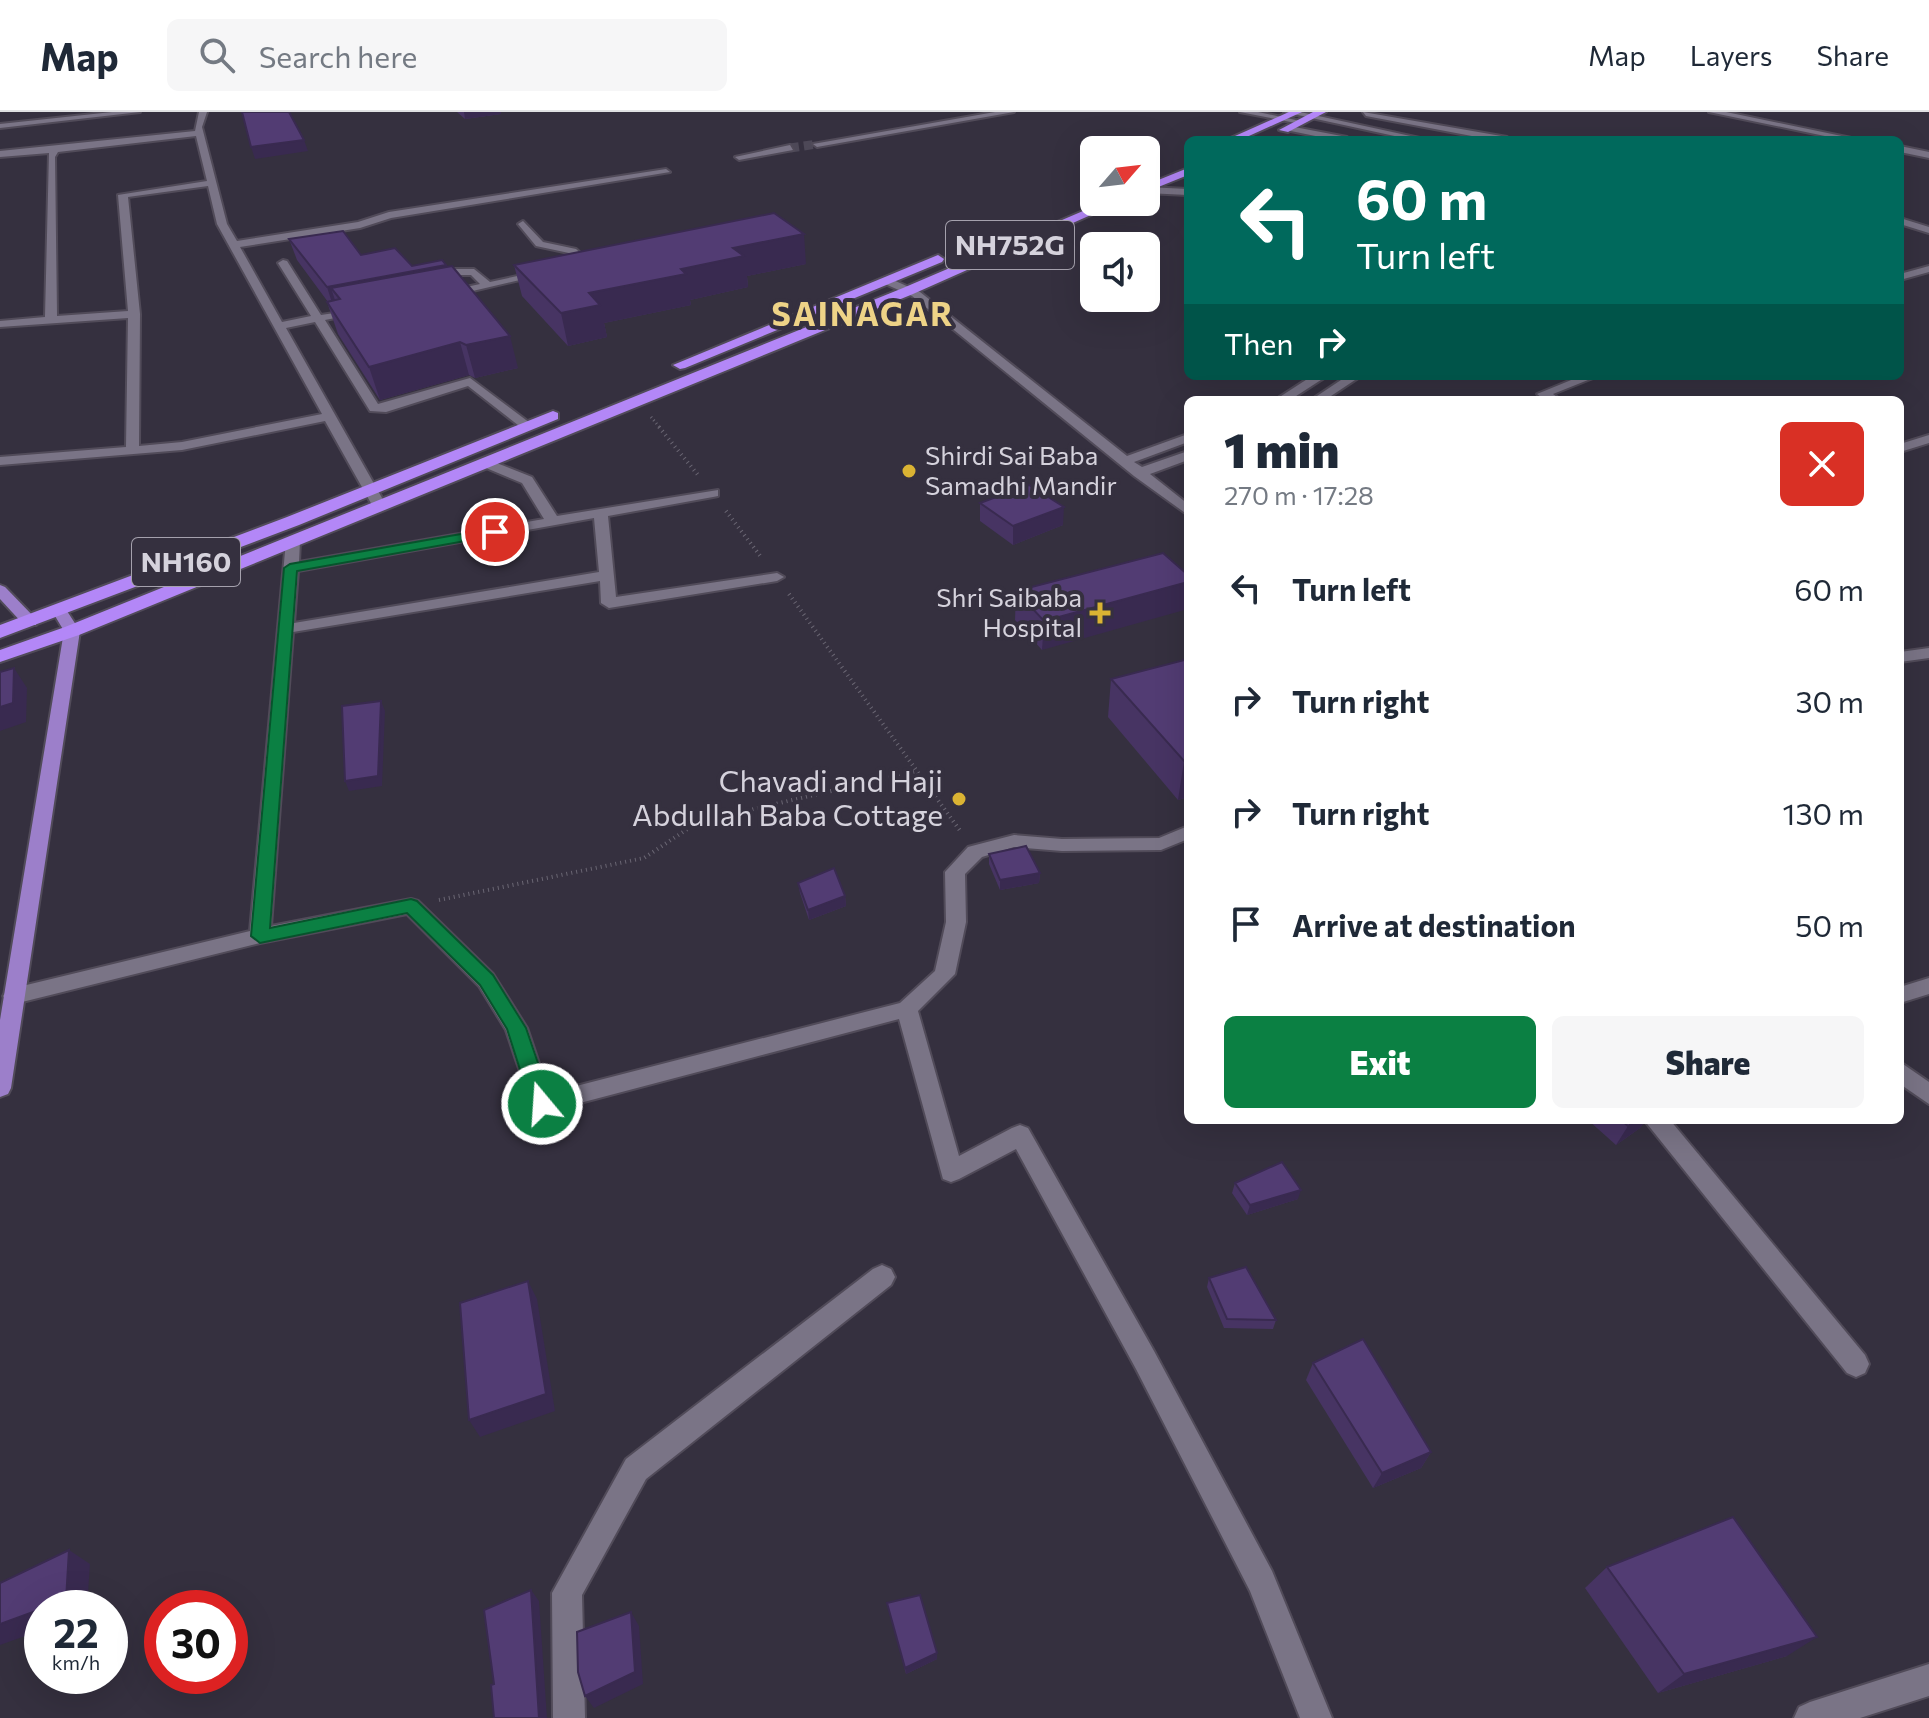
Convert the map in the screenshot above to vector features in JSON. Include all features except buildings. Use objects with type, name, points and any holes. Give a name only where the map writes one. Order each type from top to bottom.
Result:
[{"type":"highway","points":[[1242,136],[1292,118],[1321,117]]},
{"type":"highway","points":[[1276,134],[1292,118]]},
{"type":"highway","points":[[1160,183],[1184,173]]},
{"type":"highway","name":"NH752G","points":[[0,656],[72,631],[293,541],[374,497],[484,462],[908,291],[1082,216]]},
{"type":"highway","points":[[668,370],[956,252]]},
{"type":"highway","name":"NH160","points":[[0,632],[374,497],[569,410]]},
{"type":"main road","points":[[0,590],[30,622]]},
{"type":"main road","points":[[0,1088],[72,631],[60,611]]},
{"type":"street","points":[[0,124],[90,112]]},
{"type":"street","points":[[0,124],[136,112]]},
{"type":"street","points":[[203,112],[199,133],[222,224],[374,497]]},
{"type":"street","points":[[817,144],[1010,112]]},
{"type":"street","points":[[1244,112],[1292,118],[1337,136]]},
{"type":"street","points":[[1321,117],[1377,112]]},
{"type":"street","points":[[1713,112],[1837,136]]},
{"type":"street","points":[[1366,114],[1485,136]]},
{"type":"street","points":[[1321,117],[1407,136]]},
{"type":"street","points":[[1806,136],[1816,132]]},
{"type":"street","points":[[0,154],[199,133]]},
{"type":"street","points":[[739,157],[790,148]]},
{"type":"street","points":[[51,320],[51,157],[55,150]]},
{"type":"street","points":[[1904,150],[1929,155]]},
{"type":"street","points":[[233,245],[360,225],[389,215],[666,172]]},
{"type":"street","points":[[132,451],[134,314],[123,195],[211,183]]},
{"type":"street","points":[[1160,190],[1184,192]]},
{"type":"street","points":[[1904,215],[1929,223]]},
{"type":"street","points":[[1904,222],[1929,230]]},
{"type":"street","points":[[523,224],[540,244],[572,251],[581,266],[602,261]]},
{"type":"street","points":[[283,263],[374,408],[386,408],[470,382],[528,426]]},
{"type":"street","points":[[1904,276],[1929,269]]},
{"type":"street","points":[[415,275],[442,270],[464,271],[481,276],[489,286]]},
{"type":"street","points":[[427,298],[552,271]]},
{"type":"street","points":[[887,281],[908,291],[1184,508]]},
{"type":"street","points":[[278,326],[365,309]]},
{"type":"street","points":[[0,324],[134,314]]},
{"type":"street","points":[[1288,396],[1314,380]]},
{"type":"street","points":[[1323,396],[1349,380]]},
{"type":"street","points":[[1547,396],[1583,380]]},
{"type":"street","points":[[0,461],[182,446],[329,416]]},
{"type":"street","points":[[1124,461],[1184,439]]},
{"type":"street","points":[[1904,447],[1929,439]]},
{"type":"street","points":[[1139,473],[1184,456]]},
{"type":"street","points":[[484,462],[527,480],[553,522]]},
{"type":"street","points":[[290,568],[713,493]]},
{"type":"street","points":[[601,513],[609,603],[777,577]]},
{"type":"street","points":[[260,936],[293,541]]},
{"type":"street","points":[[286,629],[607,575]]},
{"type":"street","points":[[1904,656],[1929,653]]},
{"type":"street","points":[[14,996],[260,936],[411,906],[486,980],[516,1028],[542,1104],[907,1009],[945,974],[956,922],[955,872],[975,852],[1014,841],[1062,845],[1161,844],[1184,834]]},
{"type":"street","points":[[1904,994],[1929,986]]},
{"type":"street","points":[[907,1009],[951,1172],[1020,1135],[1145,1360],[1261,1582],[1316,1718]]},
{"type":"street","points":[[1904,1074],[1929,1095]]},
{"type":"street","points":[[1659,1124],[1856,1364]]},
{"type":"street","points":[[569,1718],[567,1593],[636,1469],[882,1277]]},
{"type":"street","points":[[1810,1718],[1929,1680]]},
{"type":"path","points":[[628,403],[647,413],[713,493],[975,852]]},
{"type":"path","points":[[411,906],[644,858],[698,822],[917,771]]},
{"type":"tunnel","points":[[790,148],[817,144]]},
{"type":"place","name":"Shirdi Sai Baba Samadhi Mandir","points":[[909,471]]},
{"type":"place","name":"Shri Saibaba Hospital","points":[[1100,613]]},
{"type":"place","name":"Chavadi and Haji Abdullah Baba Cottage","points":[[959,799]]},
{"type":"district","name":"SAINAGAR","points":[[863,315]]},
{"type":"route","points":[[495,532],[290,568],[260,936],[411,906],[486,980],[516,1028],[542,1104]]}]
